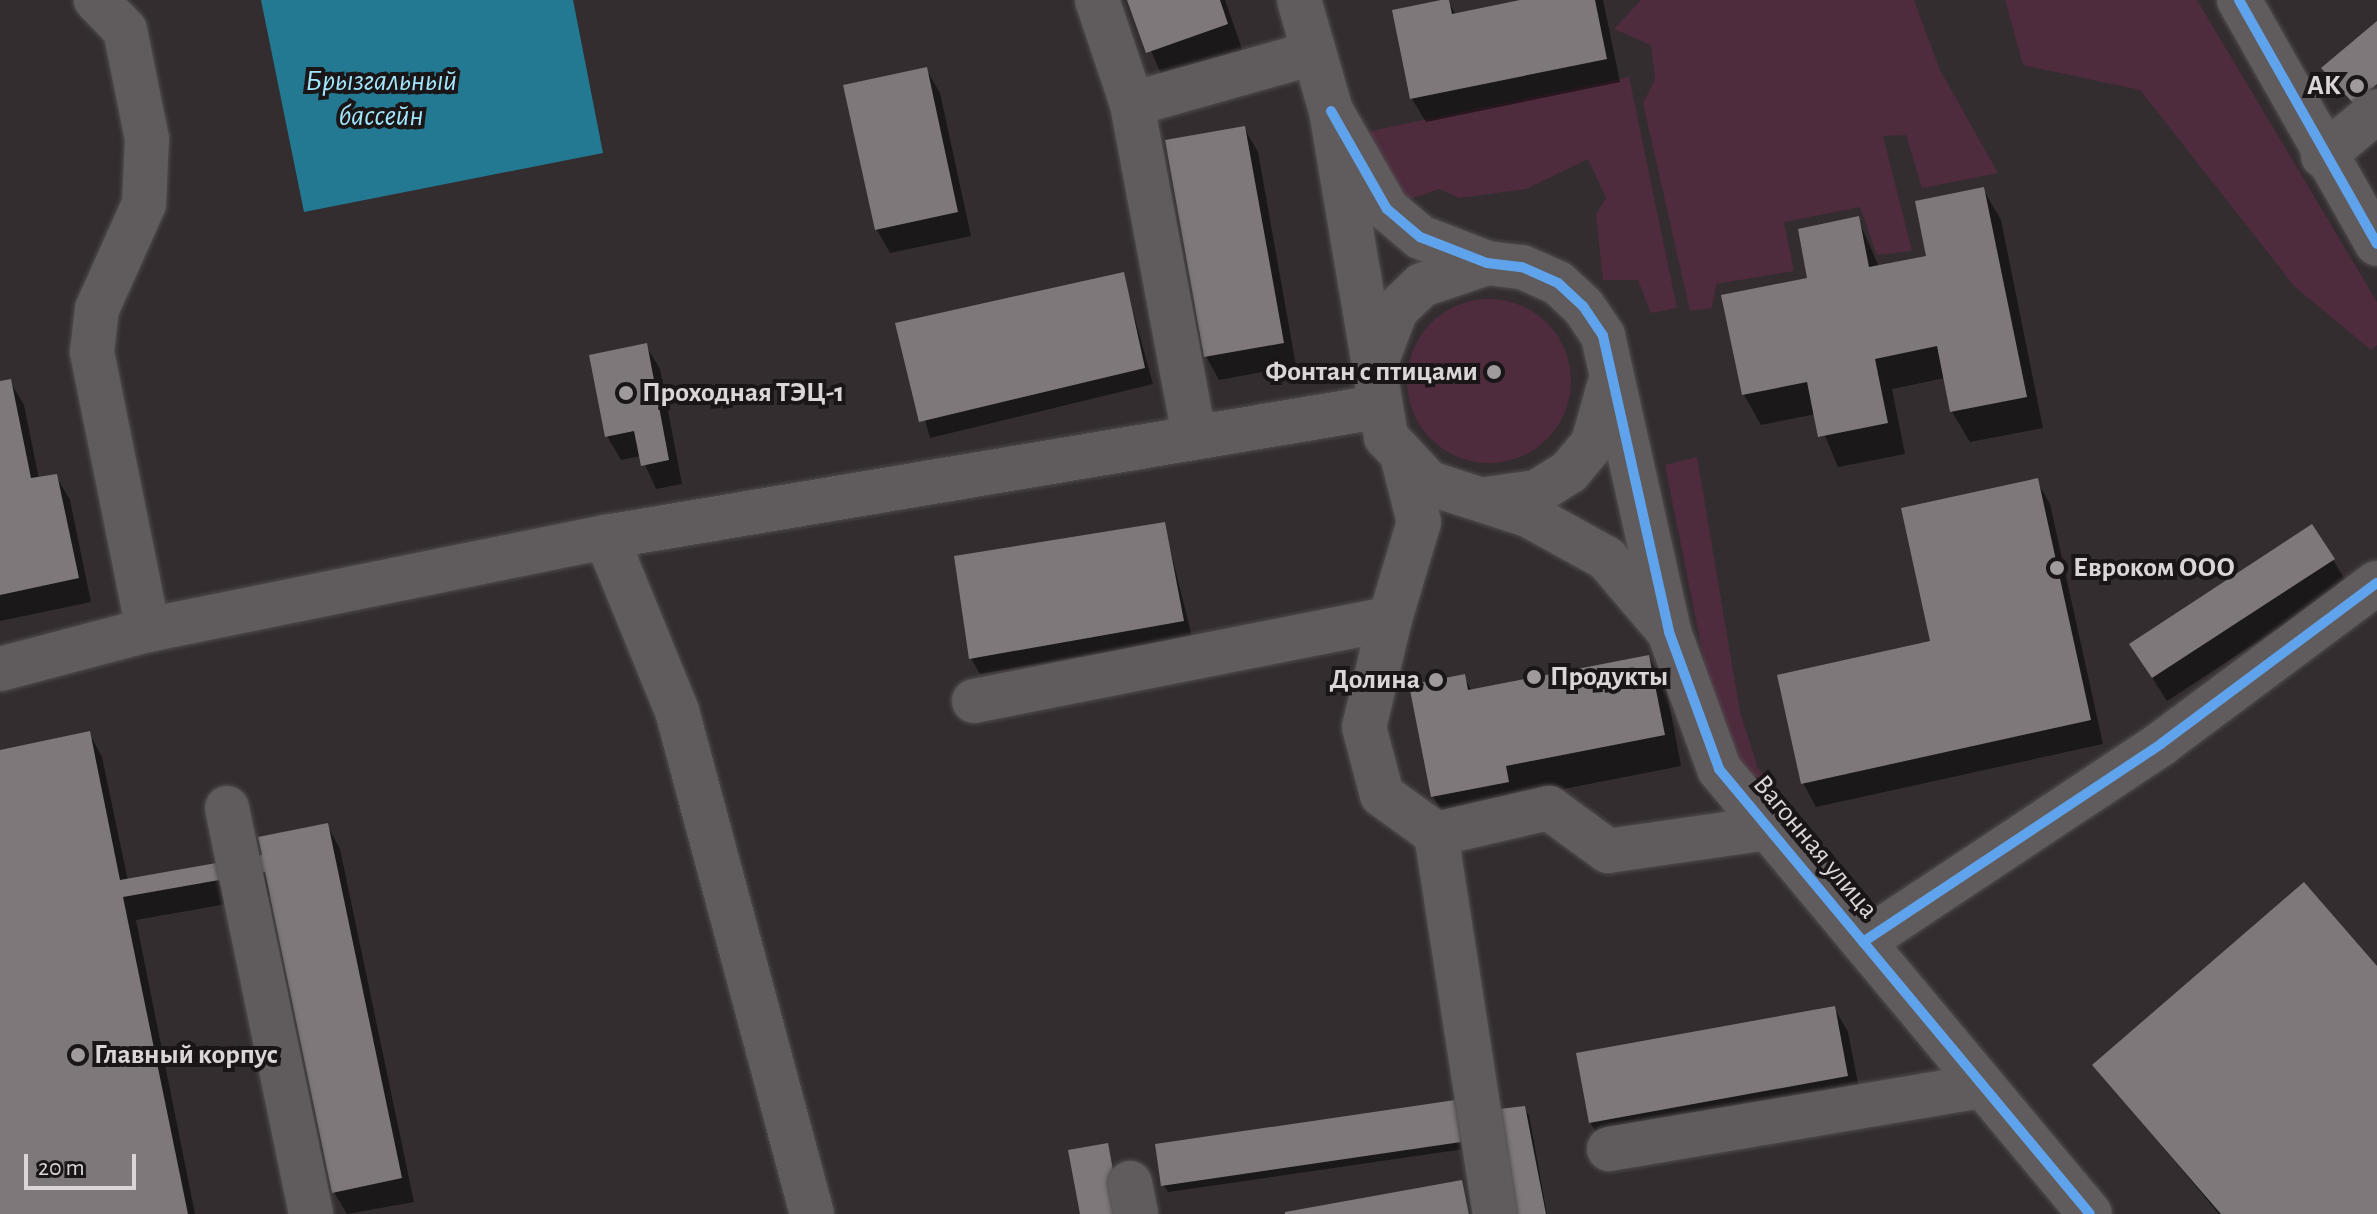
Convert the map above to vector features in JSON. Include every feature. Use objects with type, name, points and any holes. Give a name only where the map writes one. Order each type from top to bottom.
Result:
[{"type":"street","points":[[96,0],[125,30],[147,139],[144,204],[97,309],[92,352],[148,630]]},
{"type":"street","points":[[1097,0],[1132,104],[1194,436]]},
{"type":"street","points":[[2239,0],[2323,156],[2377,244]]},
{"type":"street","points":[[1306,2],[1314,53],[1331,111],[1375,390],[1404,463],[1419,522],[1390,619],[1364,727],[1382,795],[1436,834],[1495,1214]]},
{"type":"street","points":[[1132,104],[1314,53]]},
{"type":"street","points":[[1331,111],[1387,209],[1420,237],[1487,263],[1522,267],[1566,291],[1603,336],[1669,632]]},
{"type":"street","points":[[2323,156],[2377,111]]},
{"type":"street","points":[[1375,390],[1380,340],[1405,301],[1453,269],[1487,263]]},
{"type":"street","points":[[1464,497],[1501,500],[1537,492],[1569,472],[1593,443],[1607,409],[1610,371]]},
{"type":"street","points":[[0,669],[148,630],[606,537],[1194,436],[1375,390]]},
{"type":"street","points":[[1404,463],[1464,497],[1528,515],[1606,558],[1669,632]]},
{"type":"street","points":[[606,537],[677,711],[796,1133],[812,1214]]},
{"type":"street","points":[[1863,942],[2162,743],[2377,583]]},
{"type":"street","points":[[974,701],[1390,619]]},
{"type":"street","name":"Вагонная улица","points":[[1669,632],[1719,769],[2090,1214]]},
{"type":"street","points":[[227,808],[311,1214]]},
{"type":"street","points":[[1436,834],[1549,808],[1608,851],[1767,828]]},
{"type":"street","points":[[1609,1149],[1983,1086]]},
{"type":"shaded area","points":[[1641,0],[1914,0],[1940,70],[1998,173],[1922,188],[1906,135],[1883,136],[1912,251],[1877,255],[1860,207],[1784,222],[1794,271],[1716,284],[1712,308],[1690,311],[1643,103],[1655,79],[1651,45],[1614,29]]},
{"type":"shaded area","points":[[2005,0],[2197,0],[2377,302],[2377,345],[2371,350],[2295,287],[2140,90],[2023,65]]},
{"type":"shaded area","points":[[1629,77],[1677,308],[1651,313],[1638,280],[1603,280],[1596,214],[1606,198],[1588,159],[1526,189],[1460,198],[1439,189],[1399,203],[1377,175],[1371,131]]},
{"type":"shaded area","points":[[1489,299],[1521,305],[1547,323],[1565,349],[1571,381],[1565,413],[1547,439],[1521,457],[1489,463],[1457,457],[1431,439],[1413,413],[1407,381],[1413,349],[1431,323],[1457,305]]},
{"type":"shaded area","points":[[1697,457],[1740,712],[1758,768],[1792,810],[1769,805],[1736,765],[1713,705],[1665,465]]},
{"type":"water","name":"Брызгальный бассейн","points":[[261,0],[573,0],[603,153],[304,212]]},
{"type":"building","points":[[1127,0],[1220,0],[1228,24],[1146,53]]},
{"type":"building","points":[[1449,0],[1452,14],[1520,0],[1595,0],[1607,59],[1410,99],[1392,10]]},
{"type":"building","name":"АК","points":[[2377,21],[2377,84],[2354,104],[2321,68]]},
{"type":"building","points":[[927,67],[958,212],[875,230],[843,85]]},
{"type":"building","points":[[1245,126],[1284,343],[1204,357],[1165,140]]},
{"type":"building","points":[[1984,187],[2027,397],[1950,412],[1937,346],[1875,359],[1888,423],[1818,437],[1807,382],[1742,395],[1721,295],[1807,278],[1798,229],[1859,216],[1869,267],[1926,256],[1915,201]]},
{"type":"building","points":[[1124,272],[1145,368],[919,422],[895,323]]},
{"type":"building","name":"Проходная ТЭЦ-1","points":[[647,343],[669,460],[641,466],[634,431],[605,437],[589,355]]},
{"type":"building","points":[[11,379],[31,478],[57,474],[79,578],[0,595],[0,381]]},
{"type":"building","points":[[2038,478],[2091,720],[1801,784],[1777,675],[1930,641],[1901,508]]},
{"type":"building","points":[[1165,522],[1184,621],[969,659],[954,556]]},
{"type":"building","points":[[2312,524],[2335,559],[2152,678],[2129,644]]},
{"type":"building","points":[[1649,655],[1665,735],[1506,766],[1509,782],[1431,797],[1409,685],[1465,674],[1468,690]]},
{"type":"building","name":"Главный корпус","points":[[90,731],[120,880],[262,855],[258,837],[328,823],[402,1178],[332,1193],[265,872],[123,897],[188,1214],[0,1214],[0,750]]},
{"type":"building","points":[[2304,882],[2377,966],[2377,1214],[2221,1214],[2092,1065]]},
{"type":"building","points":[[1835,1006],[1848,1076],[1589,1123],[1576,1053]]},
{"type":"building","points":[[1455,1100],[1461,1142],[1161,1186],[1155,1144]]},
{"type":"building","points":[[1525,1106],[1546,1214],[1509,1214],[1490,1110]]},
{"type":"building","points":[[1108,1143],[1121,1214],[1080,1214],[1068,1150]]},
{"type":"building","points":[[1462,1180],[1469,1214],[1285,1214],[1285,1212]]},
{"type":"cycle path","points":[[2239,0],[2377,244]]},
{"type":"cycle path","points":[[1331,111],[1387,209],[1420,237],[1487,263],[1522,267],[1558,283],[1583,306],[1603,336],[1669,632],[1719,769],[2090,1214]]},
{"type":"cycle path","points":[[1863,942],[2162,743],[2377,583]]},
{"type":"place","name":"АК","points":[[2357,86]]},
{"type":"place","name":"Фонтан с птицами","points":[[1494,372]]},
{"type":"place","name":"Проходная ТЭЦ-1","points":[[626,393]]},
{"type":"place","name":"Евроком ООО","points":[[2057,568]]},
{"type":"place","name":"Продукты","points":[[1534,677]]},
{"type":"place","name":"Долина","points":[[1436,680]]},
{"type":"place","name":"Главный корпус","points":[[78,1055]]}]
